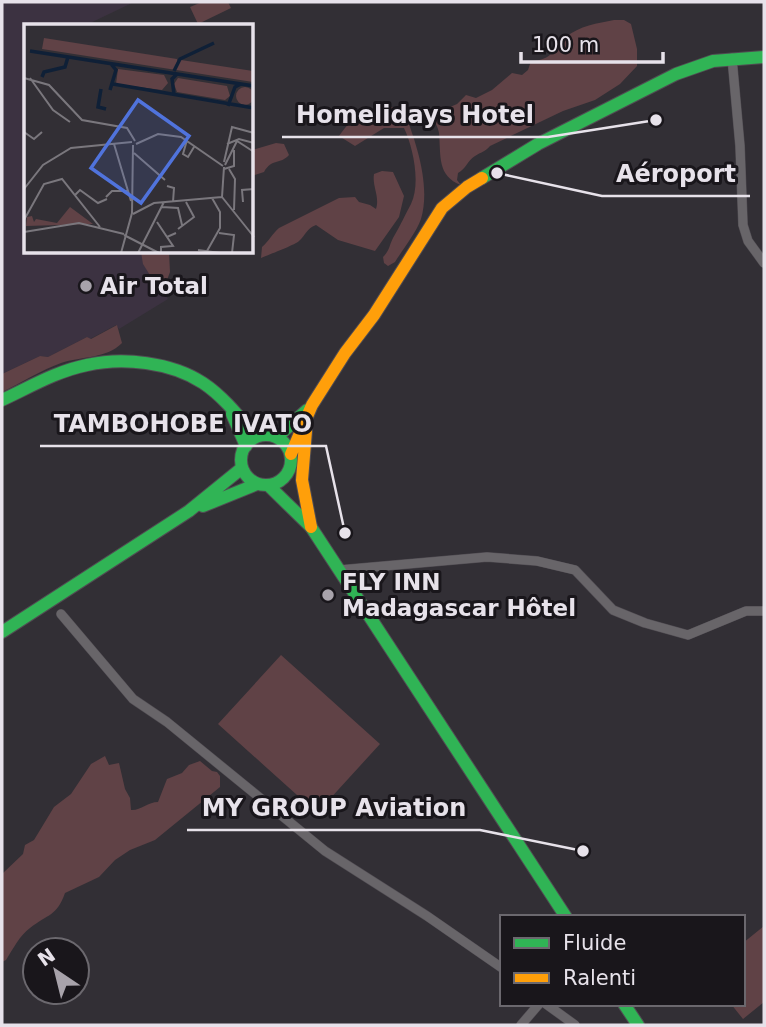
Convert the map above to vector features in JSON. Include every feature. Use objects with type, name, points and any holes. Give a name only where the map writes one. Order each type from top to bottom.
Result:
[{"type":"main road","points":[[189,511],[279,482],[287,475],[312,405],[345,353],[374,315],[442,208],[467,187],[538,144],[696,65],[732,58],[764,57]]},
{"type":"main road","points":[[2,400],[89,365],[130,363],[184,373],[201,382],[228,404],[256,437]]},
{"type":"main road","points":[[228,404],[246,446]]},
{"type":"main road","points":[[277,437],[312,405]]},
{"type":"main road","points":[[311,527],[302,480],[306,432],[312,405]]},
{"type":"main road","points":[[311,527],[286,444],[277,437],[256,437],[246,446],[242,457],[242,468],[248,478],[263,485],[311,527],[565,915]]},
{"type":"main road","points":[[2,632],[189,511],[242,468]]},
{"type":"main road","points":[[625,1006],[638,1025]]},
{"type":"street","points":[[732,58],[740,145],[743,225],[748,241],[764,263]]},
{"type":"street","points":[[339,570],[487,557],[537,561],[575,570],[613,610],[645,623],[688,635],[746,611],[764,611]]},
{"type":"street","points":[[61,614],[133,699],[167,722],[325,851],[500,967]]},
{"type":"street","points":[[521,1025],[537,1006]]},
{"type":"street","points":[[548,1006],[575,1025]]},
{"type":"shaded area","points":[[2,2],[134,2],[88,24],[24,24],[24,254],[142,254],[168,299],[119,329],[116,325],[90,339],[87,337],[48,357],[40,356],[2,374]]},
{"type":"shaded area","points":[[202,2],[228,2],[231,8],[198,24],[190,7]]},
{"type":"shaded area","points":[[624,20],[631,24],[637,49],[637,66],[620,84],[595,100],[563,111],[490,146],[472,158],[458,173],[457,180],[461,185],[448,176],[442,164],[438,130],[430,113],[434,114],[457,104],[466,95],[476,98],[492,90],[512,73],[522,75],[528,70],[531,61],[544,59],[577,30]]},
{"type":"shaded area","points":[[392,107],[404,111],[417,150],[423,178],[424,206],[413,235],[395,262],[388,266],[383,257],[414,195],[415,165],[404,128],[384,128],[355,146],[339,136],[351,121],[361,114]]},
{"type":"shaded area","points":[[276,143],[284,144],[289,155],[270,165],[264,172],[254,175],[254,149]]},
{"type":"shaded area","points":[[382,171],[393,172],[404,196],[399,217],[375,251],[338,240],[316,225],[297,243],[261,258],[262,247],[279,228],[339,198],[355,197],[359,202],[376,209],[374,174]]},
{"type":"shaded area","points":[[141,254],[169,254],[170,272],[167,280],[160,283],[153,280],[143,264]]},
{"type":"shaded area","points":[[117,325],[122,343],[116,348],[101,355],[54,366],[2,392],[2,374],[40,356],[48,357],[87,337],[91,339]]},
{"type":"shaded area","points":[[281,655],[380,744],[317,813],[218,724]]},
{"type":"shaded area","points":[[105,756],[109,765],[119,763],[131,810],[158,802],[167,779],[200,761],[217,772],[220,776],[220,787],[155,840],[130,850],[115,860],[99,877],[65,893],[55,910],[26,931],[2,962],[2,874],[23,854],[25,845],[34,840],[54,807],[71,794],[91,764]]},
{"type":"shaded area","points":[[764,926],[764,1002],[743,1019],[733,1006],[745,1006],[745,941]]},
{"type":"traffic: fast","points":[[482,178],[538,144],[676,74],[713,61],[764,57]]},
{"type":"traffic: fast","points":[[2,400],[76,368],[116,361],[146,363],[176,370],[203,383],[225,401],[256,437]]},
{"type":"traffic: fast","points":[[277,437],[307,410]]},
{"type":"traffic: fast","points":[[232,414],[246,446]]},
{"type":"traffic: fast","points":[[266,435],[284,442],[291,460],[284,478],[266,485],[248,478],[241,460],[248,442],[266,435]]},
{"type":"traffic: fast","points":[[2,632],[189,511],[242,468]]},
{"type":"traffic: fast","points":[[203,506],[257,484]]},
{"type":"traffic: fast","points":[[268,485],[311,527],[565,915]]},
{"type":"traffic: fast","points":[[625,1006],[638,1025]]},
{"type":"traffic: slow","points":[[291,454],[312,405],[345,353],[374,315],[442,208],[482,178]]},
{"type":"traffic: slow","points":[[306,431],[302,480],[311,527]]},
{"type":"place","name":"Homelidays Hotel","points":[[656,120]]},
{"type":"place","name":"Aéroport","points":[[497,173]]},
{"type":"place","name":"Air Total","points":[[86,286]]},
{"type":"place","name":"TAMBOHOBE IVATO","points":[[345,533]]},
{"type":"place","name":"FLY INN Madagascar Hôtel","points":[[328,595]]},
{"type":"place","name":"MY GROUP Aviation","points":[[583,851]]}]
